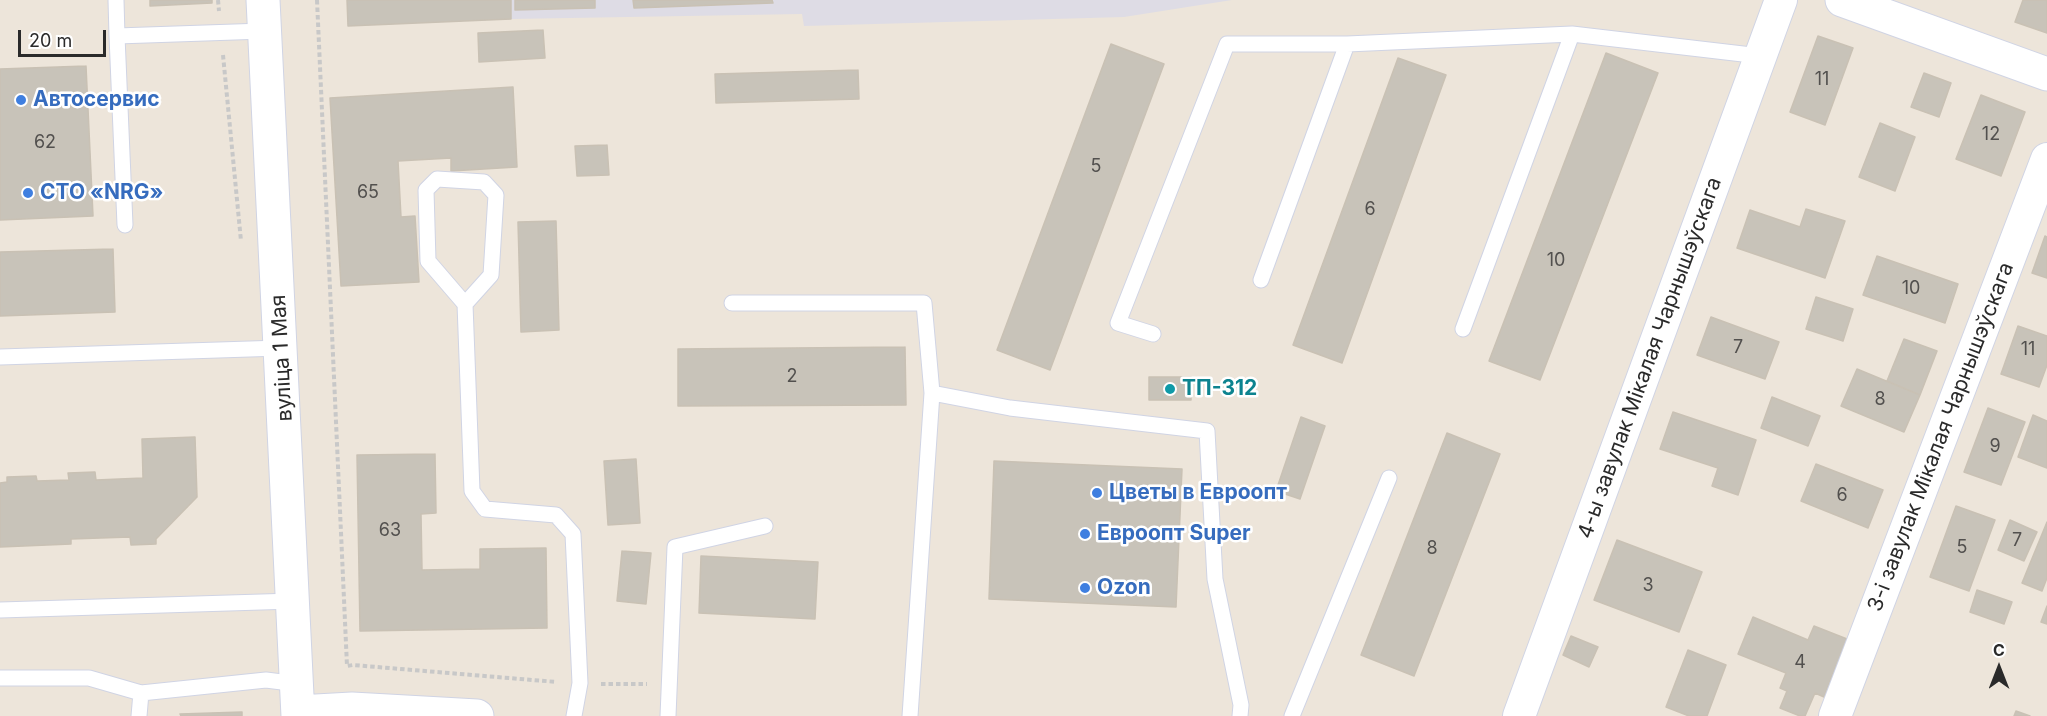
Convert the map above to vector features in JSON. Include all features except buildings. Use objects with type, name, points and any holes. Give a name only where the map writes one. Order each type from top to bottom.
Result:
[{"type":"street","name":"4-ы завулак Мікалая Чарнышэўскага","points":[[1519,716],[1780,0]]},
{"type":"street","points":[[1842,0],[2047,74]]},
{"type":"street","name":"вуліца 1 Мая","points":[[263,15],[298,704]]},
{"type":"street","name":"3-і завулак Мікалая Чарнышэўскага","points":[[1835,716],[2047,159]]},
{"type":"street","points":[[298,704],[477,716]]},
{"type":"lane","points":[[116,0],[125,225]]},
{"type":"lane","points":[[117,36],[263,15]]},
{"type":"lane","points":[[1153,334],[1118,323],[1227,44],[1347,44],[1572,34],[1760,56]]},
{"type":"lane","points":[[1463,329],[1572,34]]},
{"type":"lane","points":[[1260,280],[1347,44]]},
{"type":"lane","points":[[465,304],[491,275],[496,195],[484,182],[437,179],[426,190],[428,261],[465,304],[472,491],[485,508],[556,515],[573,534],[580,683],[574,716]]},
{"type":"lane","points":[[732,303],[924,303],[932,393],[910,716]]},
{"type":"lane","points":[[0,357],[281,348]]},
{"type":"lane","points":[[932,393],[1010,408],[1208,431],[1215,579],[1241,705],[1240,716]]},
{"type":"lane","points":[[1292,716],[1389,478]]},
{"type":"lane","points":[[668,716],[675,548],[765,526]]},
{"type":"lane","points":[[0,610],[294,601]]},
{"type":"lane","points":[[0,678],[89,678],[141,693],[266,680],[298,704]]},
{"type":"lane","points":[[139,716],[141,693]]},
{"type":"path","points":[[317,0],[347,666],[580,683],[670,684]]},
{"type":"shaded area","points":[[347,0],[1232,0],[1124,17],[804,26],[802,14],[511,19],[348,26]]},
{"type":"place","name":"Автосервис","points":[[21,100]]},
{"type":"place","name":"СТО «NRG»","points":[[28,193]]},
{"type":"place","name":"ТП-312","points":[[1170,389]]},
{"type":"place","name":"Цветы в Евроопт","points":[[1097,493]]},
{"type":"place","name":"Евроопт Super","points":[[1085,534]]},
{"type":"place","name":"Ozon","points":[[1085,588]]}]
